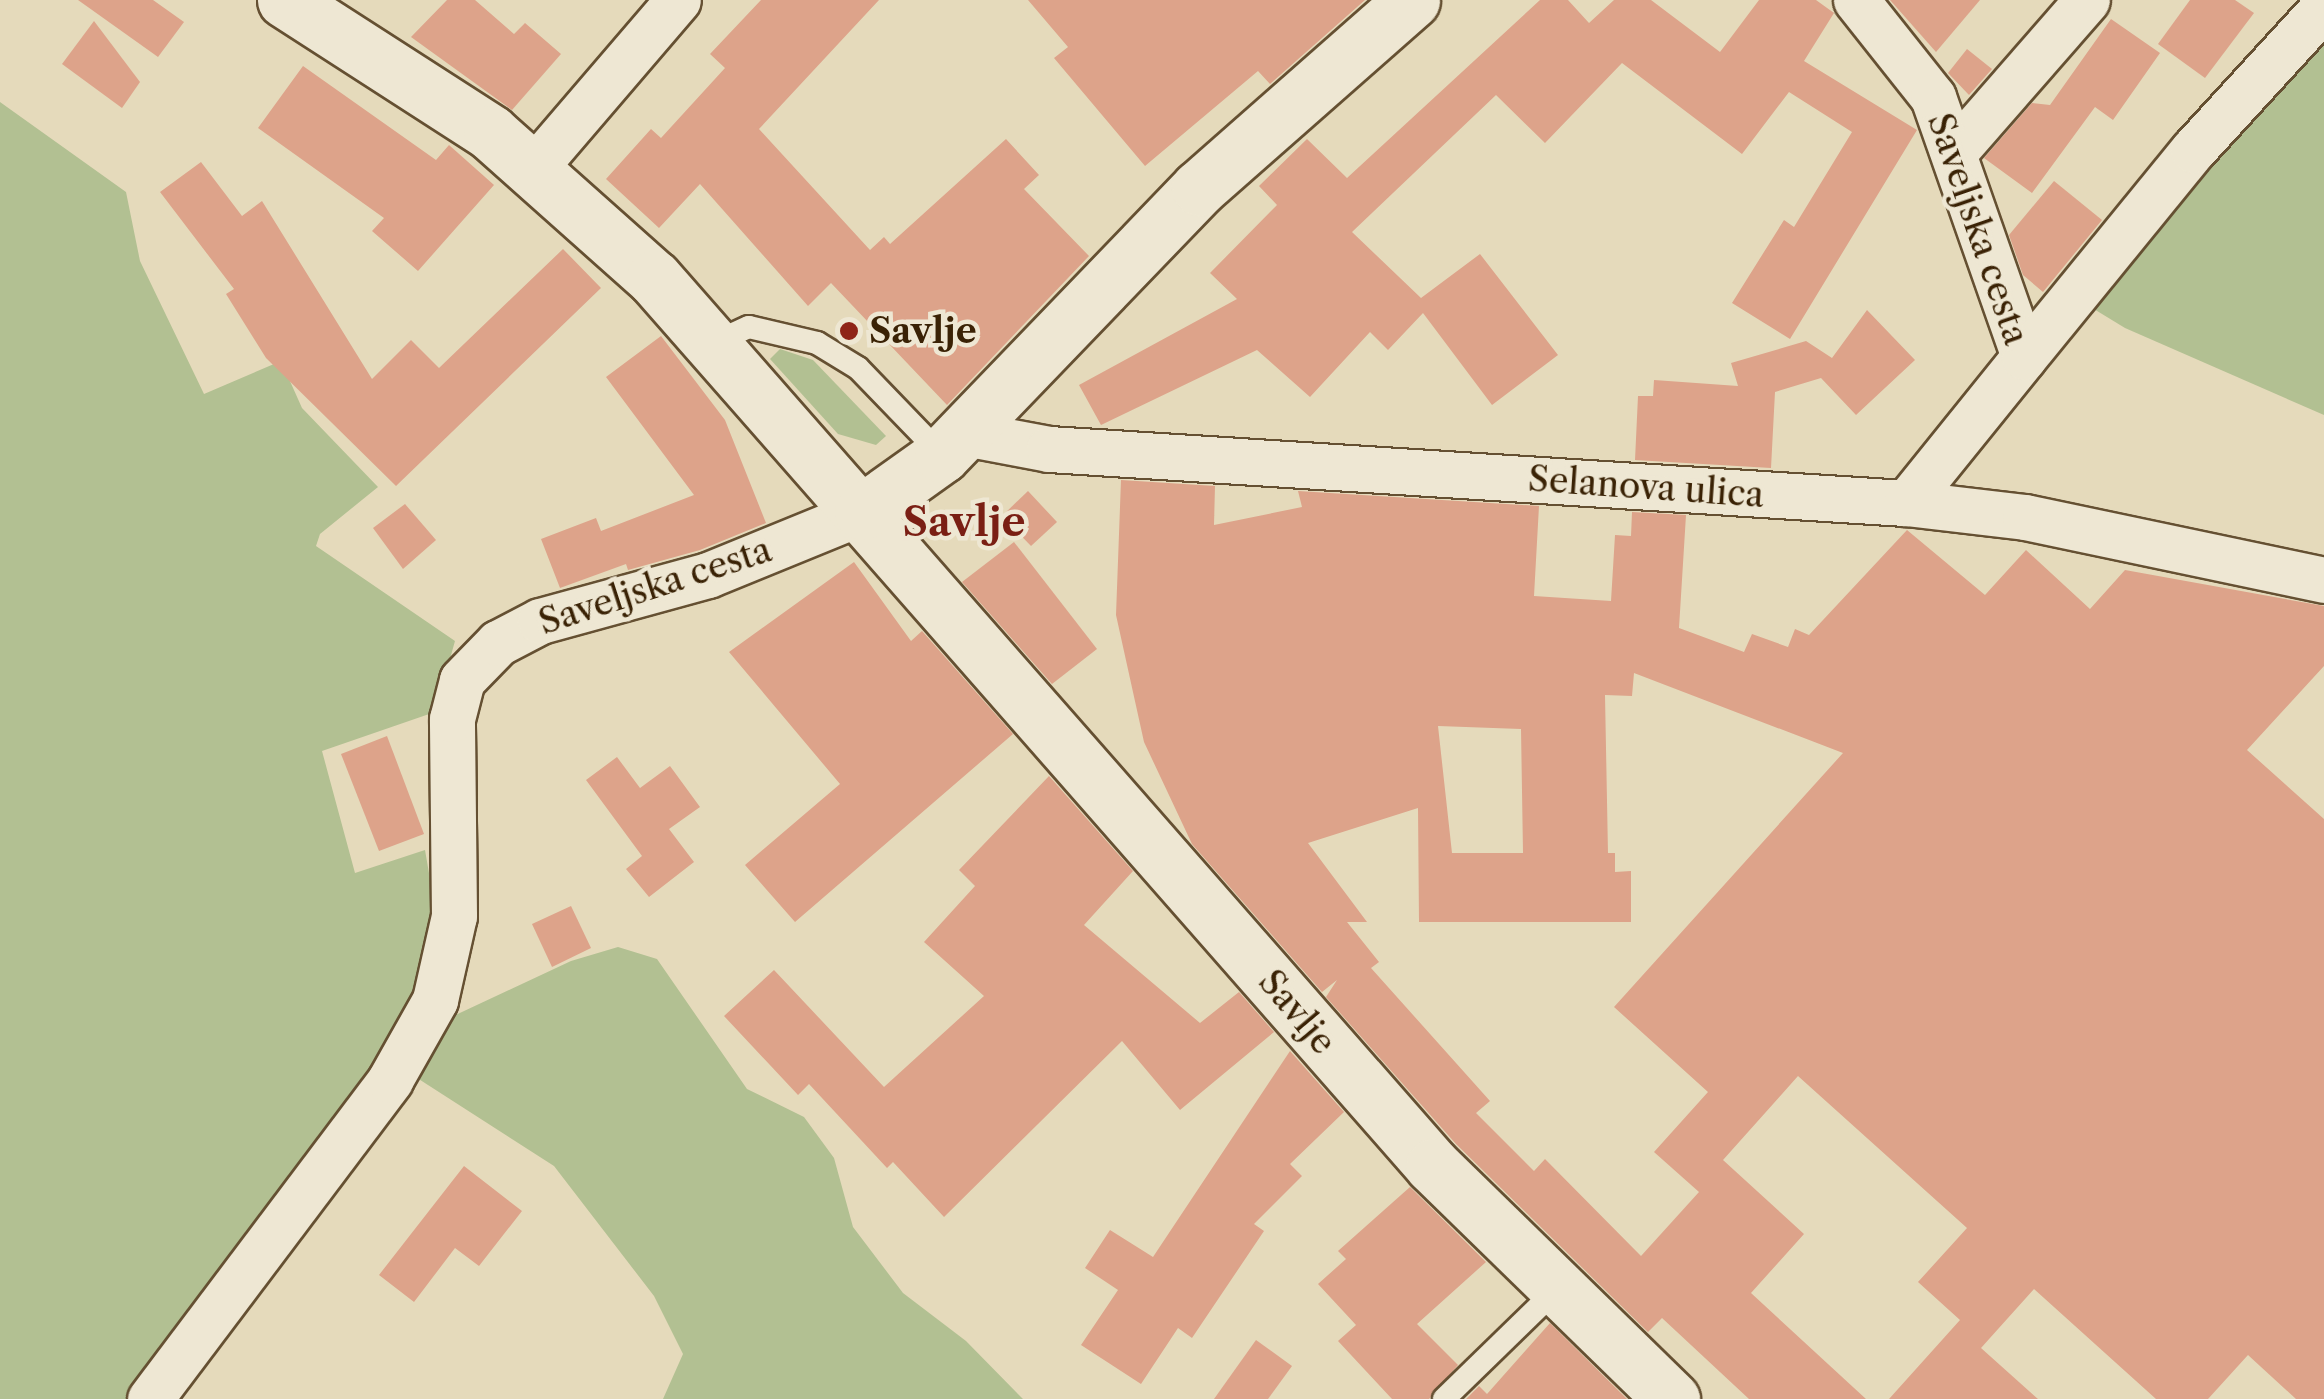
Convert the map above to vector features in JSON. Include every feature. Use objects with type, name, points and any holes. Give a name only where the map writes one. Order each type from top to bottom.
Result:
[{"type":"street","name":"Savlje","points":[[285,0],[442,98],[534,168],[640,264],[1433,1166],[1672,1399]]},
{"type":"street","points":[[534,168],[678,0]]},
{"type":"street","name":"Saveljska cesta","points":[[150,1399],[378,1095],[436,1000],[454,916],[452,718],[462,680],[498,644],[540,621],[708,575],[862,512],[953,444],[1200,188],[1412,0]]},
{"type":"street","name":"Saveljska cesta","points":[[1856,0],[1933,96],[1956,150],[2005,315],[2024,357],[1906,504]]},
{"type":"street","points":[[1956,150],[2087,0]]},
{"type":"street","points":[[2024,357],[2192,150],[2324,7]]},
{"type":"street","name":"Selanova ulica","points":[[953,444],[1906,504],[2025,517],[2324,580]]},
{"type":"lane","points":[[714,344],[749,328],[818,343],[858,368],[953,444]]},
{"type":"lane","points":[[1444,1399],[1558,1288]]},
{"type":"green space","points":[[2324,20],[2324,415],[2125,328],[2084,303]]},
{"type":"green space","points":[[0,102],[126,192],[140,261],[204,394],[281,361],[302,408],[378,487],[320,534],[316,546],[455,641],[435,712],[322,751],[355,873],[425,850],[435,908],[432,953],[387,1063],[128,1399],[0,1399]]},
{"type":"green space","points":[[780,349],[813,360],[886,436],[876,445],[838,434],[770,359]]},
{"type":"green space","points":[[618,947],[657,959],[747,1089],[804,1117],[834,1158],[853,1227],[903,1293],[966,1341],[1023,1399],[663,1399],[683,1354],[654,1296],[554,1166],[414,1076],[447,1019],[571,961]]},
{"type":"building","points":[[78,0],[153,0],[184,22],[158,57]]},
{"type":"building","points":[[447,0],[475,0],[514,34],[525,23],[561,54],[512,110],[411,37]]},
{"type":"building","points":[[761,0],[879,0],[759,129],[870,250],[884,237],[890,244],[1006,139],[1039,175],[1024,189],[1089,256],[947,405],[831,283],[808,306],[700,184],[659,228],[606,179],[651,129],[661,138],[725,68],[710,54]]},
{"type":"building","points":[[1028,0],[1365,0],[1270,84],[1258,71],[1145,166],[1054,58],[1068,47]]},
{"type":"building","points":[[1540,0],[1568,0],[1589,23],[1614,0],[1651,0],[1720,52],[1759,0],[1816,0],[1834,13],[1804,61],[1917,130],[1790,339],[1732,303],[1784,220],[1794,227],[1852,132],[1789,92],[1742,154],[1622,63],[1545,143],[1496,95],[1352,232],[1421,298],[1480,254],[1558,355],[1492,405],[1423,313],[1388,350],[1370,332],[1310,397],[1257,350],[1101,425],[1079,385],[1237,299],[1210,273],[1277,205],[1259,186],[1307,139],[1347,178]]},
{"type":"building","points":[[1890,0],[1980,0],[1936,52]]},
{"type":"building","points":[[2190,0],[2235,0],[2254,13],[2205,78],[2158,44]]},
{"type":"building","points":[[2111,19],[2160,53],[2113,120],[2095,107],[2032,193],[1984,158],[2032,103],[2050,105]]},
{"type":"building","points":[[94,21],[140,82],[122,108],[62,64]]},
{"type":"building","points":[[1967,49],[1992,69],[1969,95],[1948,73]]},
{"type":"building","points":[[303,66],[436,160],[449,145],[494,185],[418,271],[372,231],[384,218],[258,128]]},
{"type":"building","points":[[201,162],[242,216],[262,201],[372,379],[411,340],[439,368],[563,249],[601,288],[396,486],[266,358],[226,294],[234,289],[160,192]]},
{"type":"building","points":[[2054,181],[2102,220],[2043,292],[2023,275],[2009,235]]},
{"type":"building","points":[[1867,310],[1915,360],[1856,415],[1821,378],[1775,392],[1771,468],[1635,460],[1638,396],[1653,396],[1654,380],[1738,386],[1731,363],[1806,341],[1832,358]]},
{"type":"building","points":[[661,336],[725,420],[766,523],[700,550],[628,570],[626,564],[560,588],[541,539],[596,518],[601,531],[694,495],[606,377]]},
{"type":"building","points":[[1121,480],[1215,486],[1214,525],[1302,507],[1298,491],[1539,506],[1534,596],[1611,601],[1615,535],[1631,536],[1632,512],[1686,515],[1679,628],[1744,652],[1752,634],[1788,647],[1795,629],[1809,635],[1907,530],[1985,595],[2026,550],[2090,609],[2125,570],[2324,606],[2324,666],[2247,750],[2324,819],[2324,1399],[2296,1399],[2248,1355],[2208,1399],[2156,1399],[2034,1289],[1981,1348],[2038,1399],[1889,1399],[1960,1320],[1918,1282],[1967,1228],[1798,1076],[1723,1160],[1804,1234],[1751,1293],[1866,1399],[1749,1399],[1662,1318],[1648,1332],[1456,1144],[1326,997],[1337,980],[1322,992],[1192,844],[1144,742],[1116,615]],"holes":[[[1634,673],[1843,753],[1614,1007],[1708,1092],[1654,1152],[1699,1192],[1641,1256],[1545,1159],[1534,1171],[1476,1113],[1490,1101],[1371,968],[1379,962],[1347,922],[1367,922],[1308,843],[1418,808],[1419,922],[1631,922],[1631,871],[1615,872],[1615,853],[1608,853],[1605,695],[1632,696]],[[1438,726],[1521,729],[1523,853],[1452,853]]]},
{"type":"building","points":[[1028,491],[1057,522],[1031,546],[1002,516]]},
{"type":"building","points":[[405,504],[436,540],[403,569],[373,528]]},
{"type":"building","points":[[1014,542],[1097,649],[1052,684],[962,582]]},
{"type":"building","points":[[854,562],[911,641],[922,631],[1013,734],[795,922],[745,865],[840,784],[729,652]]},
{"type":"building","points":[[387,736],[424,834],[379,851],[341,754]]},
{"type":"building","points":[[617,757],[640,788],[670,766],[700,807],[669,829],[694,862],[649,897],[626,869],[642,856],[586,780]]},
{"type":"building","points":[[1049,776],[1133,871],[1084,925],[1200,1023],[1239,992],[1274,1032],[1180,1110],[1122,1041],[944,1217],[893,1162],[887,1168],[809,1084],[798,1095],[724,1016],[774,970],[884,1087],[984,996],[924,942],[975,886],[959,870]]},
{"type":"building","points":[[571,906],[591,948],[552,967],[532,924]]},
{"type":"building","points":[[1290,1051],[1344,1112],[1290,1164],[1302,1176],[1254,1224],[1264,1231],[1192,1338],[1178,1328],[1141,1384],[1081,1345],[1118,1290],[1085,1268],[1110,1230],[1153,1257]]},
{"type":"building","points":[[464,1166],[522,1211],[479,1266],[455,1248],[414,1302],[379,1275]]},
{"type":"building","points":[[1410,1187],[1486,1262],[1417,1324],[1458,1365],[1429,1399],[1392,1399],[1338,1341],[1356,1325],[1318,1284],[1346,1259],[1338,1251]]},
{"type":"building","points":[[1550,1323],[1627,1399],[1466,1399],[1479,1386],[1487,1394]]},
{"type":"building","points":[[1256,1340],[1292,1366],[1268,1399],[1214,1399]]},
{"type":"place","name":"Savlje","points":[[849,331]]},
{"type":"district","name":"Savlje","points":[[964,522]]}]
